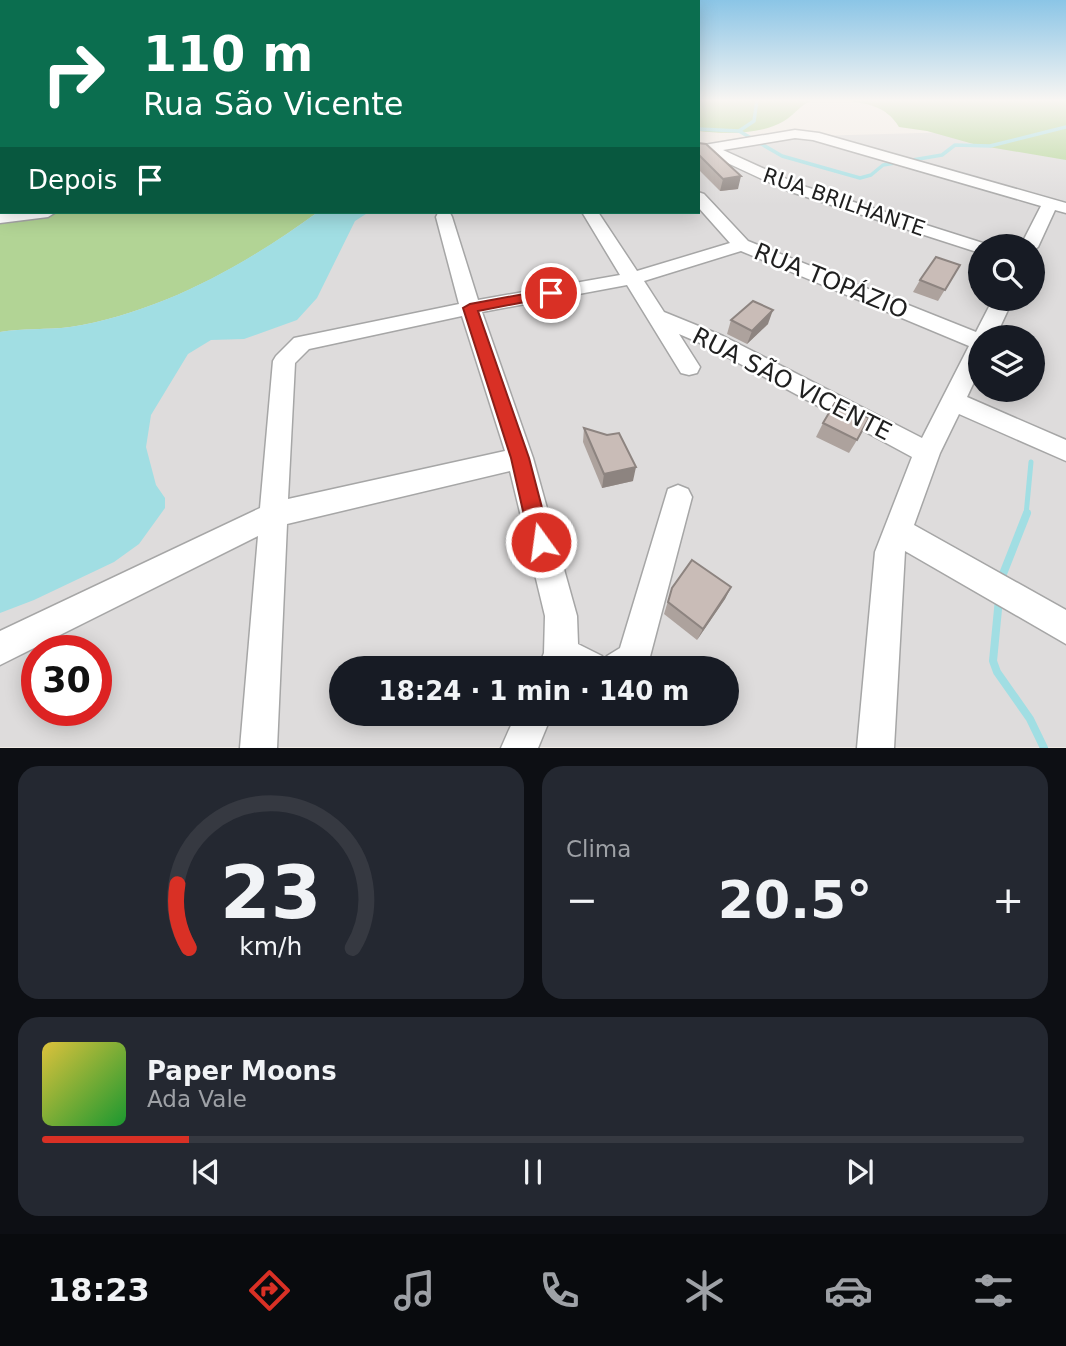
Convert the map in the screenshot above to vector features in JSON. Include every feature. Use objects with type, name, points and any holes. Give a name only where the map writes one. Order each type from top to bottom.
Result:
[{"type":"street","points":[[704,150],[790,135]]},
{"type":"street","points":[[804,135],[1058,206],[1038,234]]},
{"type":"street","name":"RUA BRILHANTE","points":[[704,150],[794,188],[968,244]]},
{"type":"street","name":"RUA TOPÁZIO","points":[[700,199],[743,245],[968,339]]},
{"type":"street","points":[[0,218],[32,214]]},
{"type":"street","name":"RUA SÃO VICENTE","points":[[591,214],[689,367]]},
{"type":"street","points":[[444,217],[470,308],[520,458],[561,616],[568,656]]},
{"type":"street","points":[[258,747],[284,361],[302,343],[633,278],[743,245]]},
{"type":"street","name":"RUA SÃO VICENTE","points":[[656,316],[715,341],[927,453]]},
{"type":"street","points":[[875,747],[890,552],[927,453],[968,369]]},
{"type":"street","points":[[953,401],[1066,451]]},
{"type":"street","points":[[0,648],[273,515],[520,458]]},
{"type":"street","points":[[635,656],[678,497]]},
{"type":"street","points":[[898,531],[1066,628]]},
{"type":"street","points":[[519,747],[529,726]]},
{"type":"shaded area","points":[[1066,135],[1066,747],[0,747],[0,218],[32,214],[700,214],[700,146],[814,136]]},
{"type":"green space","points":[[941,135],[1066,135],[1066,160],[977,145]]},
{"type":"green space","points":[[315,214],[232,268],[137,311],[70,327],[0,332],[0,216]]},
{"type":"water","points":[[315,214],[366,214],[355,221],[317,298],[297,320],[244,339],[211,340],[188,354],[151,415],[146,447],[156,485],[165,498],[165,508],[139,544],[114,562],[0,613],[0,332],[70,327],[136,311],[200,284],[290,232]]},
{"type":"building","points":[[700,143],[706,144],[741,176],[723,179],[700,156]]},
{"type":"building","points":[[936,257],[960,265],[945,290],[920,280]]},
{"type":"building","points":[[753,301],[773,310],[752,331],[731,320]]},
{"type":"building","points":[[836,401],[869,418],[857,440],[823,423]]},
{"type":"building","points":[[584,428],[607,435],[619,433],[636,467],[604,474]]},
{"type":"building","points":[[692,560],[731,587],[703,629],[668,602],[672,588]]},
{"type":"waterway","points":[[746,135],[782,156],[860,178],[871,175],[883,165],[942,155],[955,145],[990,146],[1034,135]]},
{"type":"waterway","points":[[1026,515],[1031,462]]},
{"type":"waterway","points":[[1001,579],[1027,513]]},
{"type":"waterway","points":[[999,599],[993,661],[997,672],[1030,719],[1044,748]]},
{"type":"route","points":[[541,542],[520,458],[470,308],[551,293]]}]
